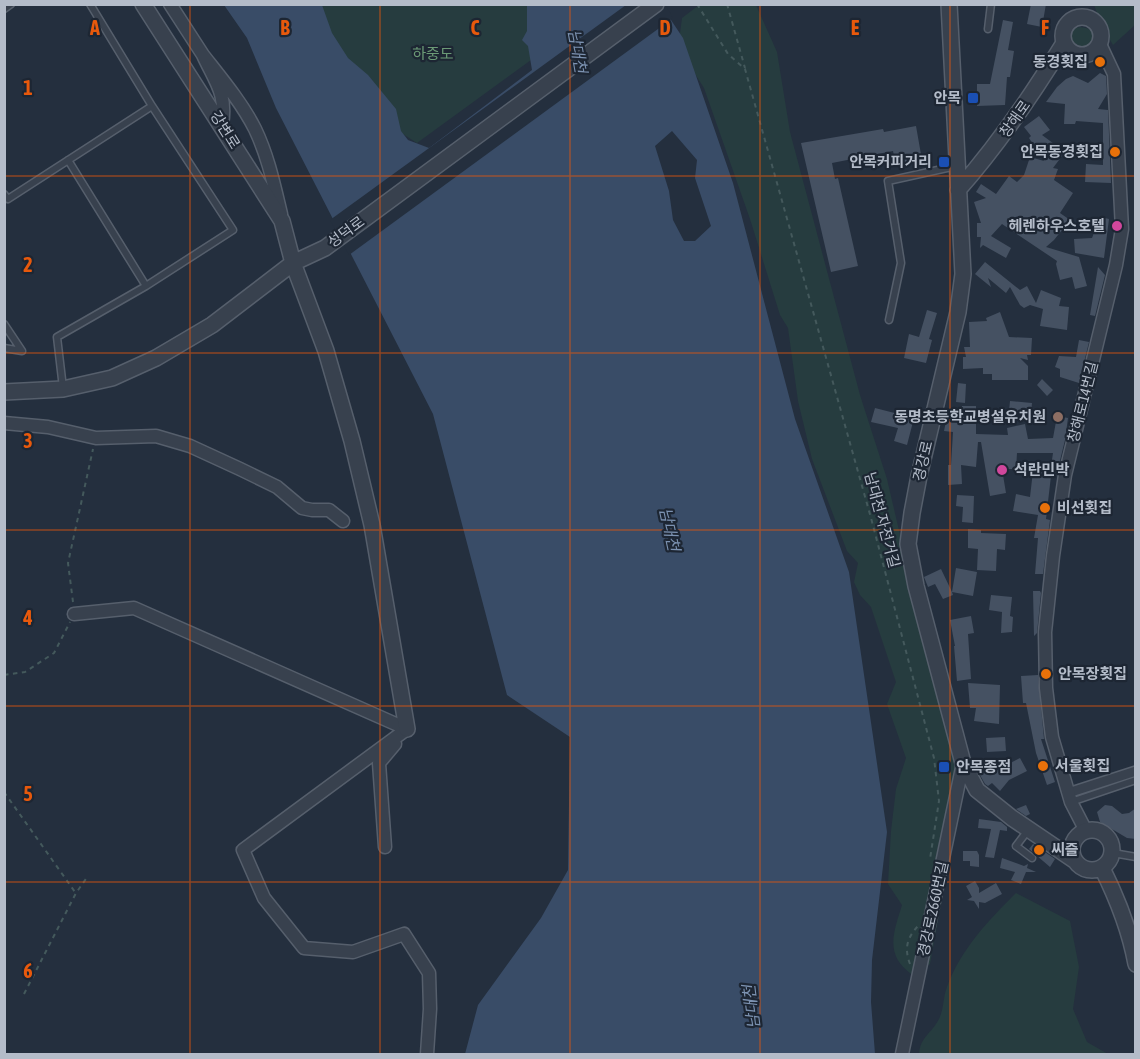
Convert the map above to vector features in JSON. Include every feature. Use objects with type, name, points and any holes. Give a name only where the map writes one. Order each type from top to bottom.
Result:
[{"type":"street","name":"강변로","points":[[143,4],[282,221],[293,263],[326,351],[352,441],[372,525],[407,729]]},
{"type":"street","points":[[170,4],[203,56],[224,97],[225,109],[222,125]]},
{"type":"street","name":"성덕로","points":[[4,392],[63,389],[112,378],[156,358],[212,325],[293,263],[325,248],[656,4]]},
{"type":"street","name":"경강로","points":[[949,4],[963,274],[958,312],[919,476],[908,544],[916,586],[963,763],[977,790],[1074,860]]},
{"type":"street","points":[[1082,11],[1095,23],[1100,32],[1099,42],[1093,51],[1082,55],[1071,52],[1064,43],[1065,28],[1082,11]]},
{"type":"street","name":"창해로14번길","points":[[1086,831],[1070,797],[1052,737],[1046,688],[1045,632],[1065,474],[1116,265],[1122,229],[1114,74],[1099,42]]},
{"type":"street","name":"창해로","points":[[958,190],[984,161],[1020,113],[1064,43]]},
{"type":"street","points":[[203,56],[221,77],[254,128],[271,169],[282,221]]},
{"type":"street","points":[[4,423],[48,427],[96,438],[156,435],[190,446],[277,487],[302,508],[329,510],[343,521]]},
{"type":"street","points":[[74,614],[134,608],[407,729]]},
{"type":"street","points":[[385,847],[379,763],[407,729]]},
{"type":"street","points":[[407,729],[243,850],[264,898],[304,948],[353,952],[404,934],[429,973],[430,1009],[427,1054]]},
{"type":"street","name":"경강로2660번길","points":[[902,1054],[963,763]]},
{"type":"street","points":[[1070,797],[1136,771]]},
{"type":"street","points":[[1086,831],[1100,831],[1110,840],[1113,853],[1107,865],[1102,868],[1096,871],[1084,869],[1074,860],[1072,846],[1080,834],[1086,831]]},
{"type":"street","points":[[1102,868],[1120,911],[1136,964]]},
{"type":"lane","points":[[4,9],[11,4]]},
{"type":"lane","points":[[63,389],[57,337],[146,286],[233,230],[152,106],[90,4]]},
{"type":"lane","points":[[988,29],[991,4]]},
{"type":"lane","points":[[4,194],[8,199],[152,106]]},
{"type":"lane","points":[[68,160],[146,286]]},
{"type":"lane","points":[[889,320],[901,262],[888,181],[957,166]]},
{"type":"lane","points":[[4,324],[22,351],[4,348]]},
{"type":"lane","points":[[1070,797],[1136,780]]},
{"type":"lane","points":[[1030,829],[1016,846],[1032,858]]},
{"type":"lane","points":[[1113,853],[1136,857]]},
{"type":"path","name":"남대천 자전거길","points":[[697,4],[728,54],[745,69]]},
{"type":"path","name":"남대천 자전거길","points":[[727,4],[872,518],[934,758],[939,801],[929,866]]},
{"type":"path","points":[[4,675],[25,672],[54,653],[74,614],[68,563],[96,438]]},
{"type":"path","points":[[4,792],[76,893]]},
{"type":"path","points":[[24,994],[76,893],[88,876]]},
{"type":"path","points":[[919,976],[910,966],[906,952],[908,937],[921,922]]},
{"type":"green space","name":"하중도","points":[[299,5],[532,5],[542,52],[417,143],[392,127]]},
{"type":"green space","points":[[699,5],[756,5],[777,52],[790,132],[860,395],[887,479],[915,599],[959,762],[942,899],[930,964],[914,976],[898,961],[895,952],[894,935],[902,905],[888,884],[896,789],[906,758],[887,704],[896,682],[871,607],[860,595],[854,582],[858,563],[847,551],[812,459],[798,401],[788,328],[780,315],[750,219],[704,88],[685,58],[679,41],[682,18]]},
{"type":"green space","points":[[1094,5],[1135,5],[1135,25],[1113,45]]},
{"type":"green space","points":[[1080,27],[1094,33],[1096,39],[1093,43],[1080,46],[1070,39],[1072,29]]},
{"type":"green space","points":[[1016,893],[1070,921],[1079,967],[1073,1009],[1087,1042],[1108,1054],[919,1054],[924,1039],[939,1019],[947,987],[960,960],[986,925]]},
{"type":"water","name":"남대천","points":[[224,5],[322,5],[332,33],[348,58],[368,75],[396,109],[401,131],[408,140],[429,148],[532,70],[528,46],[522,40],[527,31],[527,5],[661,5],[683,38],[733,183],[795,419],[849,572],[887,832],[872,960],[871,1002],[875,1054],[465,1054],[478,1005],[541,918],[568,870],[570,737],[507,695],[433,414],[276,108],[247,38]],"holes":[[[672,131],[697,160],[695,178],[711,226],[695,241],[684,241],[673,220],[669,191],[655,146]]]},
{"type":"pier","points":[[665,4],[673,18],[349,255],[330,220],[626,5]]},
{"type":"building","points":[[1031,4],[1046,4],[1042,27],[1027,24]]},
{"type":"building","points":[[1003,20],[1013,22],[1008,50],[1014,51],[1010,77],[1007,77],[1005,105],[977,106],[977,84],[990,84]]},
{"type":"building","points":[[1100,73],[1106,76],[1107,94],[1098,109],[1108,110],[1111,183],[1085,182],[1086,164],[1103,165],[1103,123],[1076,121],[1075,124],[1064,124],[1065,104],[1046,102],[1066,79],[1073,76],[1088,83]]},
{"type":"building","points":[[1039,116],[1050,130],[1042,135],[1065,152],[1053,168],[1058,169],[1054,180],[1073,193],[1060,213],[1070,220],[1046,247],[1079,257],[1087,286],[1075,289],[1072,277],[1060,280],[1057,261],[1002,224],[991,236],[1011,248],[1006,258],[983,245],[980,248],[981,237],[977,237],[977,223],[981,223],[974,202],[986,198],[976,192],[981,184],[996,194],[1009,176],[1017,182],[1024,175],[1030,157],[1044,161],[1024,127]]},
{"type":"building","points":[[916,126],[922,160],[896,165],[893,151],[832,163],[835,179],[838,178],[858,266],[831,272],[801,143],[883,129],[884,132]]},
{"type":"building","points":[[1100,217],[1109,219],[1104,258],[1075,253],[1074,239],[1092,238]]},
{"type":"building","points":[[985,262],[1020,290],[1027,286],[1036,303],[1041,290],[1061,298],[1059,306],[1069,307],[1067,330],[1040,326],[1043,309],[1030,305],[1024,308],[1010,287],[1006,293],[988,278],[991,287],[975,274]]},
{"type":"building","points":[[1098,267],[1105,275],[1095,316],[1090,315]]},
{"type":"building","points":[[927,310],[937,313],[929,339],[932,340],[926,363],[904,358],[909,334],[919,337]]},
{"type":"building","points":[[1000,312],[1009,337],[1032,338],[1031,355],[1027,355],[1028,360],[1020,358],[1028,366],[1028,380],[992,380],[992,374],[983,374],[983,368],[963,369],[963,357],[966,357],[964,347],[970,347],[969,322],[987,321],[986,318]]},
{"type":"building","points":[[1079,340],[1089,342],[1079,383],[1060,377],[1060,369],[1055,367],[1059,356],[1076,357]]},
{"type":"building","points":[[1042,379],[1053,390],[1047,396],[1037,385]]},
{"type":"building","points":[[958,383],[966,384],[965,403],[956,402]]},
{"type":"building","points":[[1010,401],[1032,403],[1031,413],[1009,411]]},
{"type":"building","points":[[962,406],[976,406],[976,434],[1008,435],[1007,428],[1025,424],[1028,439],[1053,438],[1057,416],[1068,418],[1056,477],[1051,476],[1046,519],[1050,520],[1043,574],[1035,574],[1038,538],[1034,538],[1038,515],[1013,511],[1016,494],[1030,497],[1033,471],[1050,473],[1053,453],[1017,453],[1016,469],[1002,469],[1006,493],[990,496],[981,442],[978,442],[976,467],[961,465],[962,484],[948,485],[948,465],[951,465],[953,432],[944,431],[946,421],[962,423]]},
{"type":"building","points":[[875,408],[914,418],[907,445],[894,441],[898,428],[871,422]]},
{"type":"building","points":[[957,495],[974,496],[973,523],[962,522],[963,507],[956,506]]},
{"type":"building","points":[[968,529],[981,530],[981,533],[1006,534],[1005,550],[997,549],[996,571],[977,570],[978,549],[968,548]]},
{"type":"building","points":[[956,568],[977,572],[973,596],[952,592]]},
{"type":"building","points":[[941,569],[953,595],[943,599],[935,584],[928,587],[924,577]]},
{"type":"building","points":[[1033,591],[1041,593],[1037,633],[1034,636]]},
{"type":"building","points":[[991,595],[1012,597],[1010,616],[1013,617],[1012,632],[1001,633],[1002,612],[989,610]]},
{"type":"building","points":[[971,616],[974,633],[968,634],[971,679],[957,681],[955,646],[950,620]]},
{"type":"building","points":[[1038,675],[1044,739],[1041,739],[1055,782],[1047,785],[1036,753],[1026,703],[1023,703],[1021,676]]},
{"type":"building","points":[[968,683],[1000,685],[999,724],[974,721],[976,708],[970,708]]},
{"type":"building","points":[[1005,737],[1006,751],[987,752],[986,738]]},
{"type":"building","points":[[1020,758],[1027,771],[1009,780],[1000,791],[992,783],[988,786],[985,784],[976,768],[983,761],[995,771]]},
{"type":"building","points":[[1026,805],[1030,814],[1026,816],[1016,809]]},
{"type":"building","points":[[1105,805],[1112,806],[1122,814],[1129,813],[1136,808],[1136,839],[1127,838],[1100,822],[1097,812]]},
{"type":"building","points":[[979,819],[1001,822],[1007,827],[1007,831],[1000,830],[994,858],[985,857],[991,829],[978,828]]},
{"type":"building","points":[[1033,844],[1055,859],[1050,867],[1029,849]]},
{"type":"building","points":[[963,851],[977,851],[979,867],[970,866],[970,861],[963,861]]},
{"type":"building","points":[[1002,858],[1024,866],[1028,864],[1027,868],[1036,872],[1026,872],[1021,884],[1011,880],[1015,872],[1000,868]]},
{"type":"building","points":[[975,881],[979,893],[996,883],[1002,894],[985,903],[979,902],[979,909],[974,901],[967,900],[972,897],[966,886]]},
{"type":"place","name":"동경횟집","points":[[1100,62]]},
{"type":"place","name":"안목","points":[[973,98]]},
{"type":"place","name":"안목동경횟집","points":[[1115,152]]},
{"type":"place","name":"안목커피거리","points":[[944,162]]},
{"type":"place","name":"헤렌하우스호텔","points":[[1117,226]]},
{"type":"place","name":"동명초등학교병설유치원","points":[[1058,417]]},
{"type":"place","name":"석란민박","points":[[1002,470]]},
{"type":"place","name":"비선횟집","points":[[1045,508]]},
{"type":"place","name":"안목장횟집","points":[[1046,674]]},
{"type":"place","name":"서울횟집","points":[[1043,766]]},
{"type":"place","name":"안목종점","points":[[944,767]]},
{"type":"place","name":"씨즐","points":[[1039,850]]}]
